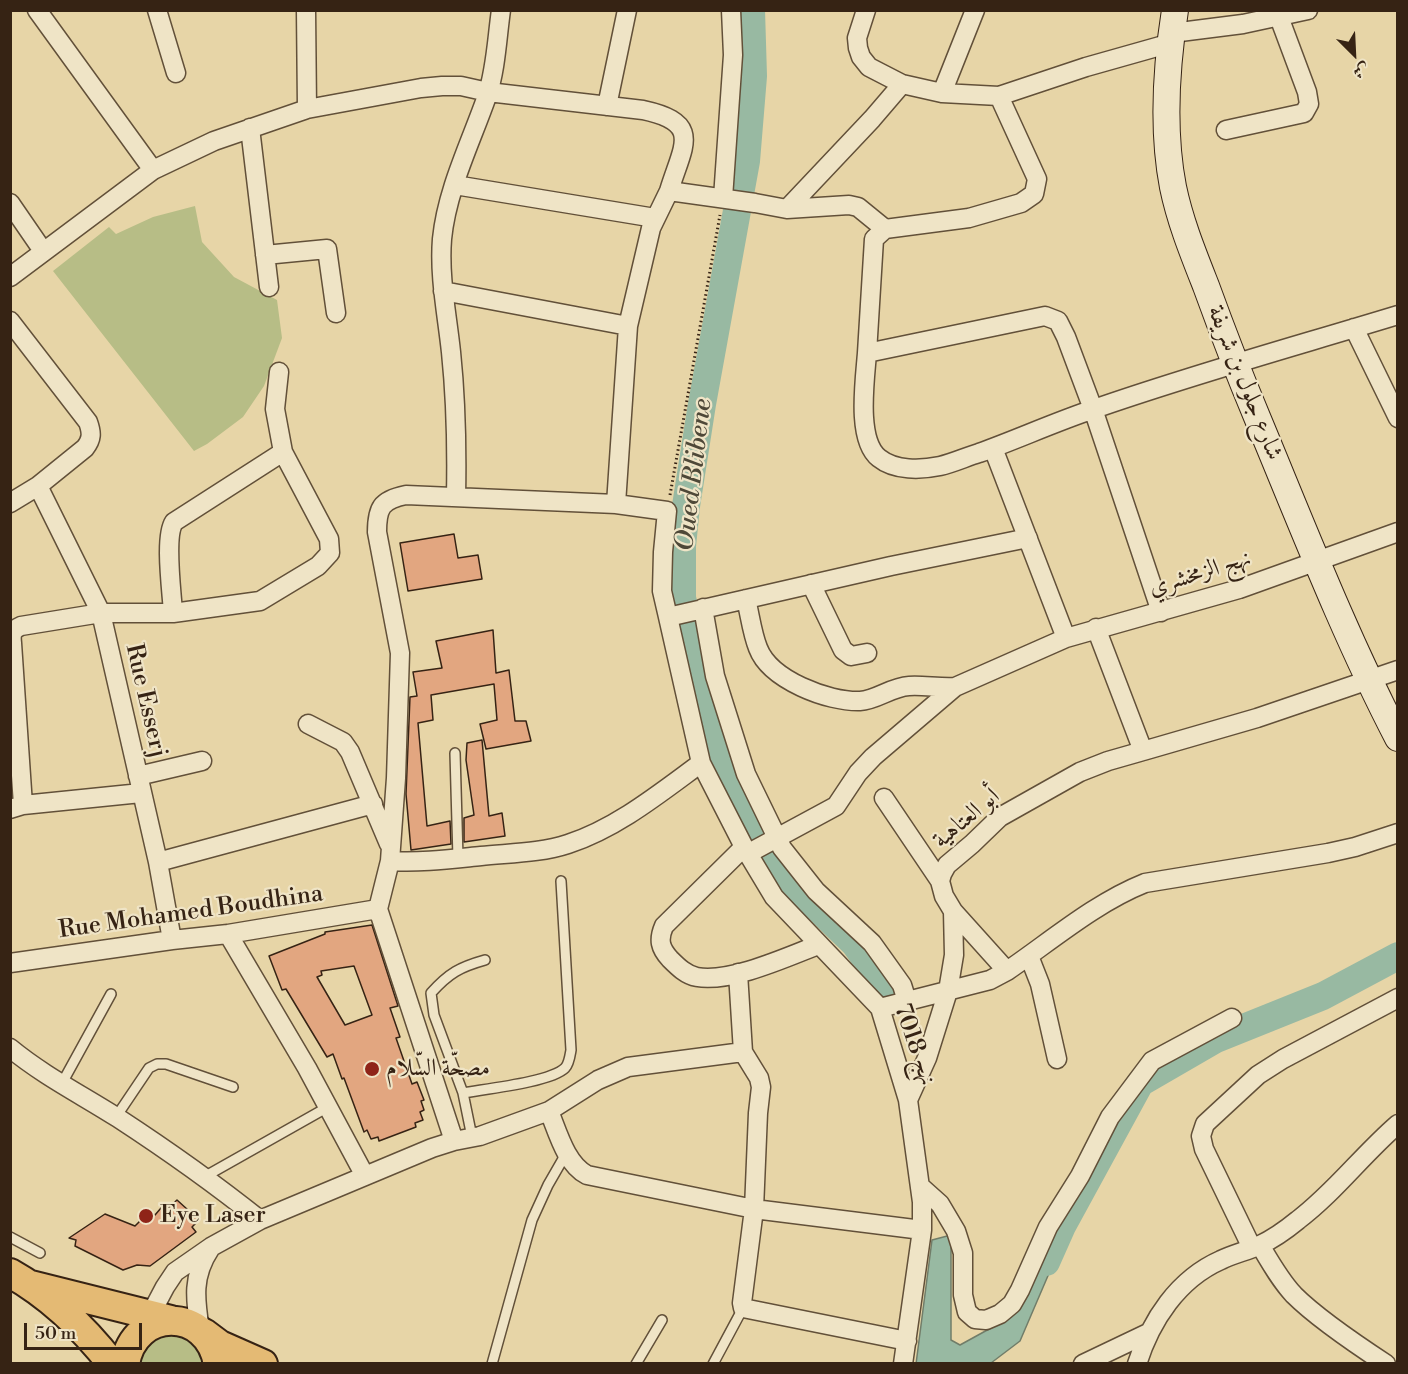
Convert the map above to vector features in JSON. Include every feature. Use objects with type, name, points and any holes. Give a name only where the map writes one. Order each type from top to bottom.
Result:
[{"type":"main road","name":"شارع جلول بن شريفة","points":[[1172,29],[1167,139],[1173,186],[1188,239],[1236,365],[1317,561],[1368,680],[1398,738]]},
{"type":"main road","points":[[21,1279],[144,1334]]},
{"type":"main road","points":[[21,1279],[86,1332],[112,1363],[144,1334],[184,1322],[220,1345],[263,1364]]},
{"type":"main road","points":[[201,1331],[211,1342],[218,1364]]},
{"type":"street","points":[[157,10],[176,73]]},
{"type":"street","points":[[306,10],[306,109]]},
{"type":"street","points":[[456,497],[455,406],[443,291],[442,238],[455,185],[488,92],[501,10]]},
{"type":"street","points":[[607,106],[627,10]]},
{"type":"street","points":[[728,199],[731,10]]},
{"type":"street","points":[[866,10],[857,38],[861,57],[869,67],[902,84],[942,93],[999,96],[1086,67],[1172,29],[1243,24],[1308,10]]},
{"type":"street","points":[[942,93],[975,10]]},
{"type":"street","points":[[42,13],[153,170]]},
{"type":"street","points":[[1226,130],[1305,113],[1309,104],[1307,92],[1279,17]]},
{"type":"street","points":[[787,209],[902,84]]},
{"type":"street","points":[[10,277],[153,170],[214,141],[306,109],[432,87],[460,86],[488,92],[625,107],[659,114],[678,123],[683,129],[685,138],[669,191],[655,218],[628,326],[616,504]]},
{"type":"street","points":[[999,96],[1037,179],[1034,194],[1021,203],[969,218],[885,229],[874,239],[865,426],[870,447],[880,459],[908,468],[924,469],[942,465],[1093,409],[1398,315]]},
{"type":"street","points":[[250,128],[269,287]]},
{"type":"street","points":[[455,185],[655,218]]},
{"type":"street","points":[[669,191],[755,202],[787,209],[849,205],[858,207],[885,229]]},
{"type":"street","points":[[10,204],[43,251]]},
{"type":"street","points":[[265,255],[327,249],[336,313]]},
{"type":"street","points":[[443,291],[628,326]]},
{"type":"street","points":[[867,353],[1045,316],[1058,321],[1093,409],[1161,612]]},
{"type":"street","points":[[10,321],[88,422],[91,431],[91,440],[85,448],[38,486],[10,503]]},
{"type":"street","points":[[1354,328],[1398,418]]},
{"type":"street","points":[[202,761],[140,785],[16,807],[11,635],[21,626],[101,613],[173,613],[260,601],[326,560],[330,553],[329,539],[283,452],[275,409],[279,372]]},
{"type":"street","points":[[818,945],[738,973],[716,977],[696,977],[680,969],[661,950],[660,936],[664,926],[748,850],[776,840],[836,806],[858,773],[873,757],[955,687],[1066,638],[993,448]]},
{"type":"street","points":[[173,613],[169,540],[174,522],[283,452]]},
{"type":"street","name":"Rue Esserj","points":[[38,486],[101,613],[158,862],[172,939]]},
{"type":"street","points":[[463,1139],[378,909],[390,854],[407,653],[377,532],[377,518],[381,507],[391,498],[406,495],[616,504],[668,511]]},
{"type":"street","name":"نهج 7018","points":[[668,511],[663,552],[662,591],[670,617],[701,763],[774,897],[880,1008],[908,1100],[921,1187],[922,1230],[903,1364]]},
{"type":"street","name":"نهج الزمخشري","points":[[1066,638],[1239,589],[1398,532]]},
{"type":"street","points":[[670,617],[811,584],[1028,538]]},
{"type":"street","points":[[811,584],[843,650],[851,656],[867,653]]},
{"type":"street","points":[[746,599],[758,650],[780,675],[824,696],[860,701],[908,686],[955,687]]},
{"type":"street","points":[[698,609],[715,676],[746,774],[776,840],[816,891],[872,943],[902,985],[907,1001]]},
{"type":"street","points":[[1096,628],[1143,751]]},
{"type":"street","name":"أبو العتاهية","points":[[908,1100],[927,1058],[948,991],[954,955],[953,911],[944,896],[940,881],[942,874],[947,865],[1000,817],[1080,772],[1108,761],[1257,718],[1398,670]]},
{"type":"street","points":[[308,724],[343,742],[350,752],[373,804],[390,854],[405,862],[546,849],[567,844],[612,824],[659,794],[701,763]]},
{"type":"street","points":[[884,798],[940,881]]},
{"type":"street","points":[[158,862],[373,804]]},
{"type":"street","points":[[880,1008],[990,980],[1007,971],[1100,906],[1124,891],[1145,883],[1328,853],[1398,833]]},
{"type":"street","name":"Rue Mohamed Boudhina","points":[[10,963],[172,939],[228,934],[378,909]]},
{"type":"street","points":[[953,911],[1007,971]]},
{"type":"street","points":[[228,934],[328,1107],[364,1176]]},
{"type":"street","points":[[1029,956],[1040,984],[1057,1059]]},
{"type":"street","points":[[738,973],[743,1052],[759,1078],[761,1087],[754,1209],[743,1308],[907,1341]]},
{"type":"street","points":[[1386,1364],[1359,1347],[1294,1295],[1278,1276],[1256,1246],[1204,1149],[1201,1136],[1204,1124],[1258,1075],[1274,1064],[1398,998]]},
{"type":"street","points":[[921,1187],[940,1204],[956,1231],[963,1253],[963,1295],[967,1312],[975,1319],[986,1320],[1000,1314],[1012,1304],[1020,1290],[1048,1227],[1080,1176],[1110,1117],[1152,1061],[1232,1018]]},
{"type":"street","points":[[10,1048],[61,1085],[116,1117],[204,1177],[260,1220]]},
{"type":"street","points":[[144,1334],[175,1272],[211,1247],[260,1220],[364,1176],[463,1139],[480,1136],[549,1111],[598,1080],[628,1068],[743,1052]]},
{"type":"street","points":[[549,1111],[577,1170],[587,1175],[754,1209],[922,1230]]},
{"type":"street","points":[[1137,1364],[1148,1333],[1173,1296],[1189,1280],[1212,1264],[1256,1246],[1298,1221],[1398,1124]]},
{"type":"street","points":[[201,1331],[196,1306],[197,1285],[200,1264],[211,1247]]},
{"type":"street","points":[[1083,1364],[1148,1333]]},
{"type":"lane","points":[[454,753],[458,858]]},
{"type":"lane","points":[[463,1093],[551,1076],[565,1068],[569,1061],[571,1050],[561,881]]},
{"type":"lane","points":[[463,1139],[463,1093],[434,1015],[431,993],[444,978],[461,967],[485,960]]},
{"type":"lane","points":[[61,1085],[111,994]]},
{"type":"lane","points":[[116,1117],[149,1068],[157,1064],[166,1064],[233,1087]]},
{"type":"lane","points":[[204,1177],[328,1107]]},
{"type":"lane","points":[[492,1364],[532,1220],[567,1152]]},
{"type":"lane","points":[[10,1237],[40,1253]]},
{"type":"lane","points":[[713,1364],[743,1308]]},
{"type":"lane","points":[[636,1364],[662,1320]]},
{"type":"path","points":[[668,511],[728,199]]},
{"type":"shaded area","points":[[195,206],[202,242],[234,277],[277,300],[282,338],[264,386],[243,417],[194,451],[53,271],[109,227],[116,234],[153,217]]},
{"type":"shaded area","points":[[1055,1222],[1068,1229],[1020,1341],[991,1363],[916,1364],[932,1240],[951,1235],[951,1340],[960,1345],[1000,1323]]},
{"type":"shaded area","points":[[173,1335],[193,1344],[199,1352],[202,1363],[141,1364],[148,1347],[156,1340]]},
{"type":"building","points":[[454,534],[458,558],[478,555],[482,579],[408,591],[400,543]]},
{"type":"building","points":[[493,630],[496,673],[509,670],[515,721],[526,721],[531,741],[486,749],[480,724],[497,720],[494,684],[431,695],[433,720],[418,723],[427,826],[450,821],[451,844],[411,850],[406,794],[410,697],[417,696],[413,672],[442,668],[436,641]]},
{"type":"building","points":[[482,740],[489,816],[502,813],[505,836],[464,842],[464,818],[474,815],[466,760],[467,743]]},
{"type":"building","points":[[372,925],[398,1006],[390,1008],[400,1037],[396,1038],[412,1084],[417,1082],[424,1100],[421,1101],[424,1110],[420,1112],[423,1120],[415,1123],[416,1127],[379,1141],[378,1137],[371,1139],[367,1130],[364,1132],[333,1054],[327,1057],[286,989],[282,990],[269,956],[325,934],[325,932]],"holes":[[[354,966],[372,1015],[345,1025],[317,977],[322,975],[321,971]]]},
{"type":"building","points":[[177,1200],[199,1220],[192,1227],[196,1232],[150,1266],[137,1265],[123,1270],[75,1246],[76,1240],[69,1238],[105,1214],[135,1226],[150,1211],[155,1215],[161,1208],[165,1211]]},
{"type":"waterway","name":"Oued Blibene","points":[[751,10],[753,76],[746,161],[686,506],[682,546],[682,598],[716,741],[733,784],[794,885],[855,944],[888,990]]},
{"type":"waterway","points":[[1046,1262],[1062,1226],[1140,1083],[1216,1039],[1323,996],[1398,956]]},
{"type":"place","name":"مصحّة السّلام","points":[[372,1069]]},
{"type":"place","name":"Eye Laser","points":[[146,1216]]}]
